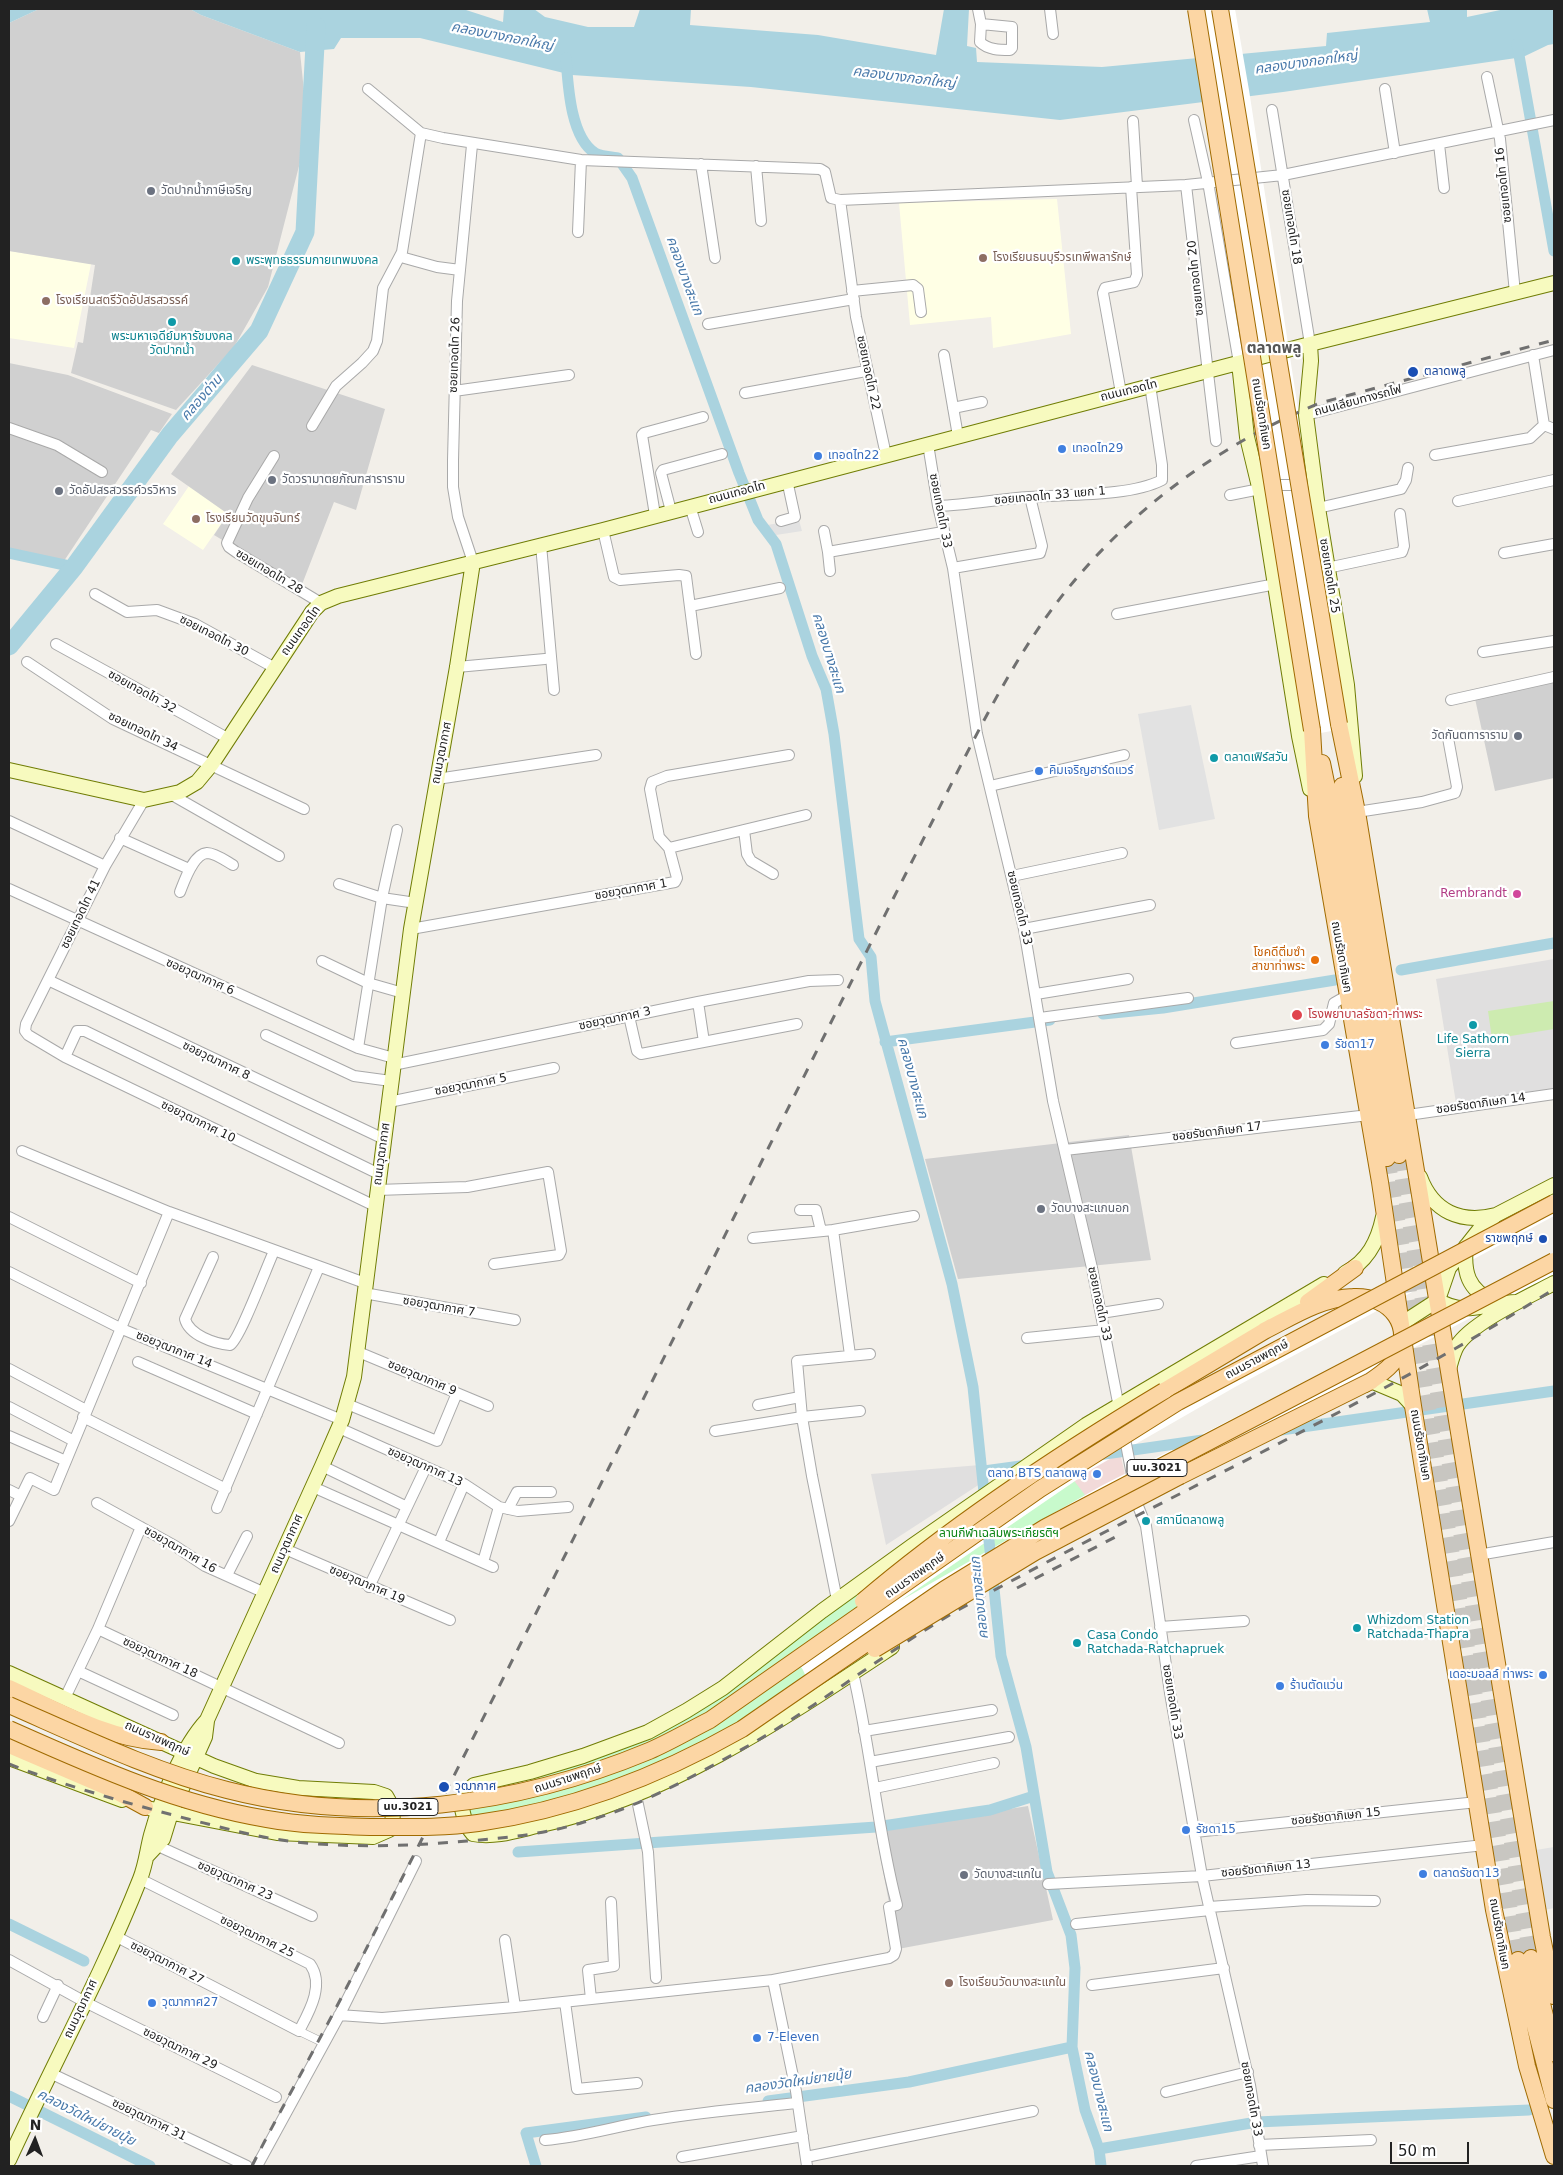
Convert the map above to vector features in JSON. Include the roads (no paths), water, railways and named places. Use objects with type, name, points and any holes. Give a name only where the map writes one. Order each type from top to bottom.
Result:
[{"type":"main road","name":"ถนนรัชดาภิเษก","points":[[1196,9],[1312,730],[1330,802],[1393,1156],[1344,799],[1339,724]]},
{"type":"main road","name":"ถนนรัชดาภิเษก","points":[[1220,9],[1339,724],[1357,810],[1478,1555],[1542,1936],[1554,1996]]},
{"type":"main road","name":"ถนนเทอดไท","points":[[9,770],[144,800],[172,795],[197,782],[229,739],[312,612],[322,603],[338,596],[603,530],[1150,385],[1553,283]]},
{"type":"main road","name":"ซอยเทอดไท 25","points":[[1310,344],[1311,361],[1306,415],[1315,488],[1352,722],[1357,810]]},
{"type":"main road","points":[[1239,363],[1247,437],[1260,491],[1299,736],[1317,816]]},
{"type":"main road","name":"ถนนวุฒากาศ","points":[[9,2160],[13,2140],[35,2106],[85,2002],[155,1844],[159,1810],[191,1755],[341,1424],[347,1404],[356,1350],[411,929],[457,667],[473,562]]},
{"type":"main road","name":"ถนนรัชดาภิเษก","points":[[1312,730],[1317,816],[1368,1115],[1484,1845],[1515,2015],[1527,2066],[1554,2156]]},
{"type":"main road","points":[[1415,1164],[1424,1188],[1435,1202],[1449,1214],[1466,1218],[1496,1216]]},
{"type":"main road","points":[[1401,1324],[1438,1300],[1445,1275],[1469,1241],[1496,1216],[1554,1185]]},
{"type":"main road","name":"ถนนราชพฤกษ์","points":[[9,1705],[101,1746],[186,1778],[272,1800],[331,1806],[393,1808],[459,1803],[526,1792],[589,1774],[650,1750],[710,1720],[1040,1489],[1178,1402],[1554,1203]]},
{"type":"main road","name":"ถนนราชพฤกษ์","points":[[1371,1381],[1336,1406],[1138,1506],[947,1610],[853,1673],[724,1753],[636,1795],[556,1822],[485,1836],[473,1834],[466,1825],[461,1805],[465,1793],[474,1786],[530,1772],[648,1732],[723,1688],[837,1600],[979,1498],[1119,1406],[1292,1301],[1355,1268],[1376,1242],[1383,1214]]},
{"type":"main road","points":[[1469,1241],[1464,1262],[1473,1288],[1480,1295],[1496,1302]]},
{"type":"main road","name":"ถนนราชพฤกษ์","points":[[9,1729],[94,1767],[140,1784],[222,1809],[266,1819],[319,1826],[391,1827],[476,1824],[519,1817],[558,1806],[666,1768],[742,1729],[945,1589],[1046,1527],[1554,1261]]},
{"type":"main road","points":[[1264,1332],[1355,1268]]},
{"type":"main road","points":[[1449,1368],[1456,1347],[1470,1332],[1517,1302],[1554,1283]]},
{"type":"main road","points":[[777,1704],[837,1672],[1035,1552],[1180,1476],[1371,1381],[1394,1362],[1401,1345],[1401,1324],[1394,1311],[1376,1300],[1355,1297],[1319,1304],[1264,1332],[1044,1465],[908,1563],[791,1663]]},
{"type":"main road","points":[[1438,1300],[1455,1309],[1465,1310],[1496,1302],[1517,1302]]},
{"type":"main road","points":[[1371,1381],[1402,1394],[1413,1406]]},
{"type":"main road","name":"ถนนราชพฤกษ์","points":[[9,1673],[214,1766],[256,1781],[298,1788],[374,1792],[386,1796],[394,1809],[393,1819],[389,1830],[373,1837],[277,1833],[159,1810],[95,1792],[9,1758]]},
{"type":"main road","points":[[9,1688],[129,1739],[161,1742],[187,1737],[203,1729],[208,1758],[214,1766]]},
{"type":"main road","points":[[9,1745],[159,1810],[150,1821],[155,1844],[195,1816]]},
{"type":"main road","points":[[1554,2052],[1525,1959],[1554,2100]]},
{"type":"street","points":[[978,9],[981,24]]},
{"type":"street","points":[[1050,9],[1053,34]]},
{"type":"street","name":"ซอยเทอดไท 16","points":[[1487,77],[1498,131],[1515,293]]},
{"type":"street","points":[[368,89],[421,133],[472,145],[581,160],[823,169],[832,198],[840,200],[1186,185],[1283,175],[1554,120]]},
{"type":"street","points":[[1385,90],[1395,153]]},
{"type":"street","name":"ซอยเทอดไท 18","points":[[1272,110],[1310,344]]},
{"type":"street","points":[[1194,120],[1208,182],[1239,363]]},
{"type":"street","points":[[1121,393],[1103,293],[1105,288],[1134,282],[1137,275],[1133,121]]},
{"type":"street","points":[[312,426],[336,386],[373,351],[380,328],[383,288],[387,278],[401,257],[421,133]]},
{"type":"street","points":[[1439,144],[1444,188]]},
{"type":"street","name":"ซอยเทอดไท 26","points":[[472,145],[460,270],[454,390],[453,487],[458,517],[473,562]]},
{"type":"street","points":[[578,232],[581,160]]},
{"type":"street","points":[[701,164],[715,258]]},
{"type":"street","points":[[756,166],[760,221]]},
{"type":"street","name":"ซอยเทอดไท 20","points":[[1186,185],[1216,441]]},
{"type":"street","name":"ซอยเทอดไท 22","points":[[840,200],[866,371],[886,455]]},
{"type":"street","points":[[401,257],[437,267],[460,270]]},
{"type":"street","points":[[708,324],[913,285],[918,289],[920,312]]},
{"type":"street","name":"ถนนเลียบทางรถไฟ","points":[[1306,415],[1554,350]]},
{"type":"street","points":[[944,355],[958,436]]},
{"type":"street","points":[[1533,355],[1544,425]]},
{"type":"street","points":[[745,393],[866,371]]},
{"type":"street","points":[[454,390],[569,375]]},
{"type":"street","name":"ซอยเทอดไท 33 แยก 1","points":[[938,506],[963,506],[1030,496],[1070,495],[1143,487],[1162,480],[1162,465],[1150,385]]},
{"type":"street","points":[[953,408],[982,402]]},
{"type":"street","points":[[655,515],[642,435],[703,417]]},
{"type":"street","points":[[1544,425],[1554,430]]},
{"type":"street","points":[[1434,455],[1530,438],[1544,425]]},
{"type":"street","points":[[9,428],[57,445],[102,472]]},
{"type":"street","name":"ซอยเทอดไท 33","points":[[928,444],[943,532],[953,568],[977,734],[1024,929],[1041,1021],[1053,1102],[1105,1330],[1138,1506],[1146,1526],[1160,1627],[1202,1876],[1248,2072],[1262,2161]]},
{"type":"street","points":[[671,511],[661,473],[663,470],[722,454]]},
{"type":"street","name":"ซอยเทอดไท 28","points":[[274,456],[248,498],[227,543],[236,552],[322,603]]},
{"type":"street","points":[[1318,508],[1402,489],[1408,468]]},
{"type":"street","points":[[781,521],[795,517],[787,480]]},
{"type":"street","points":[[1458,501],[1554,480]]},
{"type":"street","points":[[1230,495],[1293,484],[1315,488]]},
{"type":"street","points":[[953,568],[1040,553],[1042,546],[1030,496]]},
{"type":"street","points":[[690,506],[698,532]]},
{"type":"street","points":[[1327,568],[1402,552],[1404,546],[1400,514]]},
{"type":"street","points":[[603,530],[614,576],[624,580],[684,575],[696,654]]},
{"type":"street","points":[[824,531],[830,571]]},
{"type":"street","points":[[828,552],[943,532]]},
{"type":"street","points":[[1504,553],[1554,544]]},
{"type":"street","points":[[541,545],[554,690]]},
{"type":"street","points":[[1117,614],[1276,584]]},
{"type":"street","points":[[690,606],[780,588]]},
{"type":"street","name":"ซอยเทอดไท 30","points":[[96,594],[128,612],[158,610],[195,624],[275,668]]},
{"type":"street","points":[[1483,652],[1554,641]]},
{"type":"street","name":"ซอยเทอดไท 32","points":[[56,644],[229,739]]},
{"type":"street","points":[[457,667],[545,659]]},
{"type":"street","name":"ซอยเทอดไท 34","points":[[27,662],[113,719],[304,809]]},
{"type":"street","points":[[1452,700],[1554,676]]},
{"type":"street","points":[[1357,810],[1422,802],[1455,793],[1457,787],[1448,738]]},
{"type":"street","points":[[437,780],[596,755]]},
{"type":"street","points":[[789,755],[667,776],[652,782],[650,789],[659,837],[669,848],[806,815]]},
{"type":"street","points":[[990,786],[1124,755]]},
{"type":"street","points":[[172,795],[279,856]]},
{"type":"street","name":"ซอยเทอดไท 41","points":[[25,1031],[26,1024],[120,838],[144,800]]},
{"type":"street","points":[[9,820],[106,866]]},
{"type":"street","points":[[358,1048],[382,898],[397,830]]},
{"type":"street","points":[[744,830],[747,854],[751,861],[774,874]]},
{"type":"street","points":[[120,838],[189,869]]},
{"type":"street","name":"ซอยวุฒากาศ 1","points":[[411,929],[676,882],[677,878],[669,848]]},
{"type":"street","points":[[180,892],[189,869],[202,855],[207,853],[233,865]]},
{"type":"street","points":[[1012,876],[1122,853]]},
{"type":"street","points":[[339,884],[382,898],[416,903]]},
{"type":"street","name":"ซอยวุฒากาศ 6","points":[[9,889],[358,1048],[394,1062]]},
{"type":"street","points":[[1024,929],[1150,905]]},
{"type":"street","points":[[322,961],[368,982],[403,993]]},
{"type":"street","name":"ซอยวุฒากาศ 3","points":[[394,1062],[818,979],[838,980]]},
{"type":"street","points":[[1036,994],[1128,979]]},
{"type":"street","name":"ซอยวุฒากาศ 8","points":[[48,980],[384,1139]]},
{"type":"street","points":[[1236,1043],[1323,1030],[1329,1024],[1334,1003],[1348,995]]},
{"type":"street","points":[[1041,1021],[1188,998]]},
{"type":"street","points":[[698,1002],[704,1042]]},
{"type":"street","points":[[629,1016],[639,1053],[798,1024]]},
{"type":"street","name":"ซอยวุฒากาศ 10","points":[[25,1031],[28,1035],[64,1057],[375,1206]]},
{"type":"street","points":[[64,1057],[77,1031],[85,1031],[379,1174]]},
{"type":"street","points":[[266,1035],[354,1076],[391,1081]]},
{"type":"street","name":"ซอยวุฒากาศ 5","points":[[389,1102],[554,1068]]},
{"type":"street","name":"ซอยรัชดาภิเษก 14","points":[[1408,1115],[1554,1094]]},
{"type":"street","name":"ซอยรัชดาภิเษก 17","points":[[1065,1150],[1368,1115]]},
{"type":"street","name":"ซอยวุฒากาศ 7","points":[[22,1151],[169,1212],[319,1268],[364,1288],[515,1320]]},
{"type":"street","points":[[377,1190],[467,1187],[548,1172],[561,1250],[560,1255],[494,1264]]},
{"type":"street","points":[[800,1210],[816,1210],[821,1231]]},
{"type":"street","points":[[9,1521],[30,1478],[54,1490],[169,1212]]},
{"type":"street","points":[[753,1238],[833,1230],[914,1216]]},
{"type":"street","points":[[9,1217],[141,1283]]},
{"type":"street","points":[[833,1230],[850,1355]]},
{"type":"street","points":[[213,1257],[185,1319],[188,1327],[195,1334],[230,1345],[237,1340],[254,1294],[274,1251]]},
{"type":"street","points":[[218,1508],[319,1268]]},
{"type":"street","name":"ซอยวุฒากาศ 14","points":[[9,1272],[122,1329],[267,1389],[341,1424]]},
{"type":"street","points":[[1101,1313],[1158,1304]]},
{"type":"street","points":[[1027,1338],[1105,1330]]},
{"type":"street","name":"ซอยวุฒากาศ 9","points":[[356,1350],[488,1406]]},
{"type":"street","points":[[837,1600],[802,1417],[796,1368],[798,1360],[870,1354]]},
{"type":"street","points":[[138,1362],[257,1414]]},
{"type":"street","points":[[9,1369],[84,1414],[226,1489]]},
{"type":"street","points":[[347,1404],[437,1441],[458,1393]]},
{"type":"street","points":[[758,1405],[800,1397]]},
{"type":"street","points":[[9,1406],[74,1441]]},
{"type":"street","points":[[715,1431],[802,1417],[860,1411]]},
{"type":"street","name":"ซอยวุฒากาศ 13","points":[[341,1424],[464,1484],[503,1508]]},
{"type":"street","points":[[9,1436],[66,1461]]},
{"type":"street","points":[[322,1466],[407,1507]]},
{"type":"street","points":[[369,1587],[426,1467]]},
{"type":"street","points":[[439,1542],[464,1484]]},
{"type":"street","points":[[313,1487],[493,1566]]},
{"type":"street","points":[[9,1490],[21,1496]]},
{"type":"street","points":[[483,1562],[503,1508],[517,1492],[551,1492]]},
{"type":"street","name":"ซอยวุฒากาศ 16","points":[[97,1503],[205,1566],[265,1592]]},
{"type":"street","points":[[503,1508],[518,1510],[568,1507]]},
{"type":"street","points":[[65,1698],[98,1629],[141,1528]]},
{"type":"street","points":[[228,1575],[247,1536]]},
{"type":"street","points":[[1478,1555],[1554,1542]]},
{"type":"street","name":"ซอยวุฒากาศ 19","points":[[284,1549],[369,1587],[450,1620]]},
{"type":"street","points":[[1160,1627],[1244,1620]]},
{"type":"street","name":"ซอยวุฒากาศ 18","points":[[98,1629],[339,1743]]},
{"type":"street","points":[[78,1671],[173,1715]]},
{"type":"street","points":[[339,2015],[382,2018],[514,2007],[773,1980],[889,1958],[894,1955],[896,1949],[889,1907],[897,1904],[889,1875],[881,1820],[853,1673]]},
{"type":"street","points":[[864,1731],[992,1710]]},
{"type":"street","points":[[870,1762],[1009,1737]]},
{"type":"street","points":[[875,1788],[994,1762]]},
{"type":"street","points":[[636,1795],[648,1852],[656,1978]]},
{"type":"street","name":"ซอยรัชดาภิเษก 15","points":[[1195,1832],[1477,1802]]},
{"type":"street","name":"ซอยวุฒากาศ 23","points":[[155,1844],[312,1916]]},
{"type":"street","name":"ซอยรัชดาภิเษก 13","points":[[1048,1884],[1202,1876],[1484,1845]]},
{"type":"street","points":[[257,2166],[339,2015],[416,1861]]},
{"type":"street","name":"ซอยวุฒากาศ 25","points":[[140,1879],[310,1964],[314,1970],[315,1996],[299,2031]]},
{"type":"street","points":[[1076,1924],[1307,1900],[1375,1901]]},
{"type":"street","points":[[591,1999],[588,1970],[614,1966],[611,1902]]},
{"type":"street","name":"ซอยวุฒากาศ 27","points":[[115,1936],[299,2031]]},
{"type":"street","points":[[506,1940],[514,2007]]},
{"type":"street","name":"ซอยวุฒากาศ 29","points":[[9,1960],[58,1985],[85,2002],[276,2097]]},
{"type":"street","points":[[1092,1985],[1224,1968]]},
{"type":"street","points":[[773,1980],[797,2098],[807,2161],[1033,2111]]},
{"type":"street","points":[[42,2017],[58,1985]]},
{"type":"street","points":[[565,2002],[577,2089],[637,2082]]},
{"type":"street","points":[[299,2031],[324,2043]]},
{"type":"street","points":[[1166,2092],[1248,2072]]},
{"type":"street","name":"ซอยวุฒากาศ 31","points":[[50,2073],[247,2166]]},
{"type":"street","points":[[276,2097],[289,2104]]},
{"type":"street","points":[[545,2140],[578,2137],[632,2123],[679,2115],[797,2098]]},
{"type":"street","points":[[682,2158],[803,2136]]},
{"type":"street","points":[[1259,2145],[1371,2140]]},
{"type":"street","points":[[1196,2166],[1262,2161]]},
{"type":"water","points":[[9,9],[39,9],[9,23]]},
{"type":"water","name":"คลองบางกอกใหญ่","points":[[190,9],[463,9],[503,22],[504,9],[534,9],[545,17],[588,27],[634,27],[640,9],[691,9],[690,25],[818,35],[936,55],[944,9],[969,9],[967,46],[976,48],[977,62],[1102,67],[1326,46],[1327,33],[1430,22],[1427,9],[1467,9],[1467,17],[1505,9],[1554,9],[1554,44],[1523,57],[1283,92],[1060,120],[751,87],[572,75],[420,38],[341,38],[334,49],[300,52],[201,15]]},
{"type":"waterway","name":"คลองด่าน","points":[[9,646],[74,567],[170,435],[259,331],[305,232],[316,26]]},
{"type":"waterway","points":[[1517,44],[1554,251]]},
{"type":"waterway","name":"คลองบางสะแก","points":[[566,58],[569,95],[575,123],[580,135],[595,153],[618,158],[632,178],[739,473],[758,520],[776,544],[812,656],[826,689],[834,734],[859,939],[871,957],[875,1001],[952,1284],[973,1387],[1001,1656],[1026,1747],[1047,1872],[1071,1935],[1075,1968],[1072,2047],[1085,2110],[1099,2149],[1101,2166]]},
{"type":"waterway","points":[[9,553],[74,567]]},
{"type":"waterway","points":[[1401,970],[1554,943]]},
{"type":"waterway","points":[[1103,1014],[1163,1008],[1335,980]]},
{"type":"waterway","points":[[885,1042],[1050,1020]]},
{"type":"waterway","points":[[1281,1430],[1554,1391]]},
{"type":"waterway","points":[[1056,1461],[1203,1440]]},
{"type":"waterway","points":[[984,1471],[1028,1465]]},
{"type":"waterway","points":[[518,1852],[876,1827],[990,1810],[1034,1796]]},
{"type":"waterway","points":[[9,1924],[84,1961]]},
{"type":"waterway","name":"คลองวัดใหม่ยายนุ้ย","points":[[768,2101],[909,2082],[1072,2047]]},
{"type":"waterway","name":"คลองวัดใหม่ยายนุ้ย","points":[[9,2096],[150,2166]]},
{"type":"waterway","points":[[1099,2149],[1257,2122],[1529,2110]]},
{"type":"waterway","name":"คลองวัดใหม่ยายนุ้ย","points":[[536,2166],[526,2133],[646,2117]]},
{"type":"tunnel","points":[[1399,1155],[1531,1958]]},
{"type":"tunnel","points":[[1387,1158],[1518,1960]]},
{"type":"railway","points":[[252,2166],[438,1808],[974,740],[1020,657],[1055,605],[1110,542],[1141,513],[1208,462],[1281,420],[1320,403],[1554,340]]},
{"type":"railway","points":[[9,1764],[75,1787],[188,1819],[269,1838],[317,1844],[360,1846],[446,1843],[526,1835],[555,1830],[604,1816],[644,1800],[683,1781],[769,1734],[939,1621],[1042,1565],[1338,1413],[1483,1332],[1554,1289]]},
{"type":"railway","points":[[1017,1588],[1123,1533]]},
{"type":"place","name":"วัดปากน้ำภาษีเจริญ","points":[[151,191]]},
{"type":"place","name":"โรงเรียนธนบุรีวรเทพีพลารักษ์","points":[[983,258]]},
{"type":"place","name":"พระพุทธธรรมกายเทพมงคล","points":[[236,261]]},
{"type":"place","name":"โรงเรียนสตรีวัดอัปสรสวรรค์","points":[[46,301]]},
{"type":"place","name":"พระมหาเจดีย์มหารัชมงคล วัดปากน้ำ","points":[[172,322]]},
{"type":"place","name":"ตลาดพลู","points":[[1413,372]]},
{"type":"place","name":"เทอดไท29","points":[[1062,449]]},
{"type":"place","name":"เทอดไท22","points":[[818,456]]},
{"type":"place","name":"วัดวรามาตยภัณฑสาราราม","points":[[272,480]]},
{"type":"place","name":"วัดอัปสรสวรรค์วรวิหาร","points":[[59,491]]},
{"type":"place","name":"โรงเรียนวัดขุนจันทร์","points":[[196,519]]},
{"type":"place","name":"วัดกันตทาราราม","points":[[1518,736]]},
{"type":"place","name":"ตลาดเฟิร์สวัน","points":[[1214,758]]},
{"type":"place","name":"คิมเจริญฮาร์ดแวร์","points":[[1039,771]]},
{"type":"place","name":"Rembrandt","points":[[1517,894]]},
{"type":"place","name":"โชคดีติ่มซำ สาขาท่าพระ","points":[[1315,960]]},
{"type":"place","name":"โรงพยาบาลรัชดา-ท่าพระ","points":[[1297,1015]]},
{"type":"place","name":"Life Sathorn Sierra","points":[[1473,1025]]},
{"type":"place","name":"รัชดา17","points":[[1325,1045]]},
{"type":"place","name":"วัดบางสะแกนอก","points":[[1041,1209]]},
{"type":"place","name":"ราชพฤกษ์","points":[[1543,1239]]},
{"type":"place","name":"ตลาด BTS ตลาดพลู","points":[[1097,1474]]},
{"type":"place","name":"สถานีตลาดพลู","points":[[1146,1521]]},
{"type":"place","name":"Whizdom Station Ratchada-Thapra","points":[[1357,1628]]},
{"type":"place","name":"Casa Condo Ratchada-Ratchapruek","points":[[1077,1643]]},
{"type":"place","name":"เดอะมอลล์ ท่าพระ","points":[[1543,1675]]},
{"type":"place","name":"ร้านตัดแว่น","points":[[1280,1686]]},
{"type":"place","name":"วุฒากาศ","points":[[444,1787]]},
{"type":"place","name":"รัชดา15","points":[[1186,1830]]},
{"type":"place","name":"ตลาดรัชดา13","points":[[1423,1874]]},
{"type":"place","name":"วัดบางสะแกใน","points":[[964,1875]]},
{"type":"place","name":"โรงเรียนวัดบางสะแกใน","points":[[949,1983]]},
{"type":"place","name":"วุฒากาศ27","points":[[152,2003]]},
{"type":"place","name":"7-Eleven","points":[[757,2038]]},
{"type":"district","name":"ตลาดพลู","points":[[1274,349]]},
{"type":"park label","name":"ลานกีฬาเฉลิมพระเกียรติฯ","points":[[999,1534]]}]
